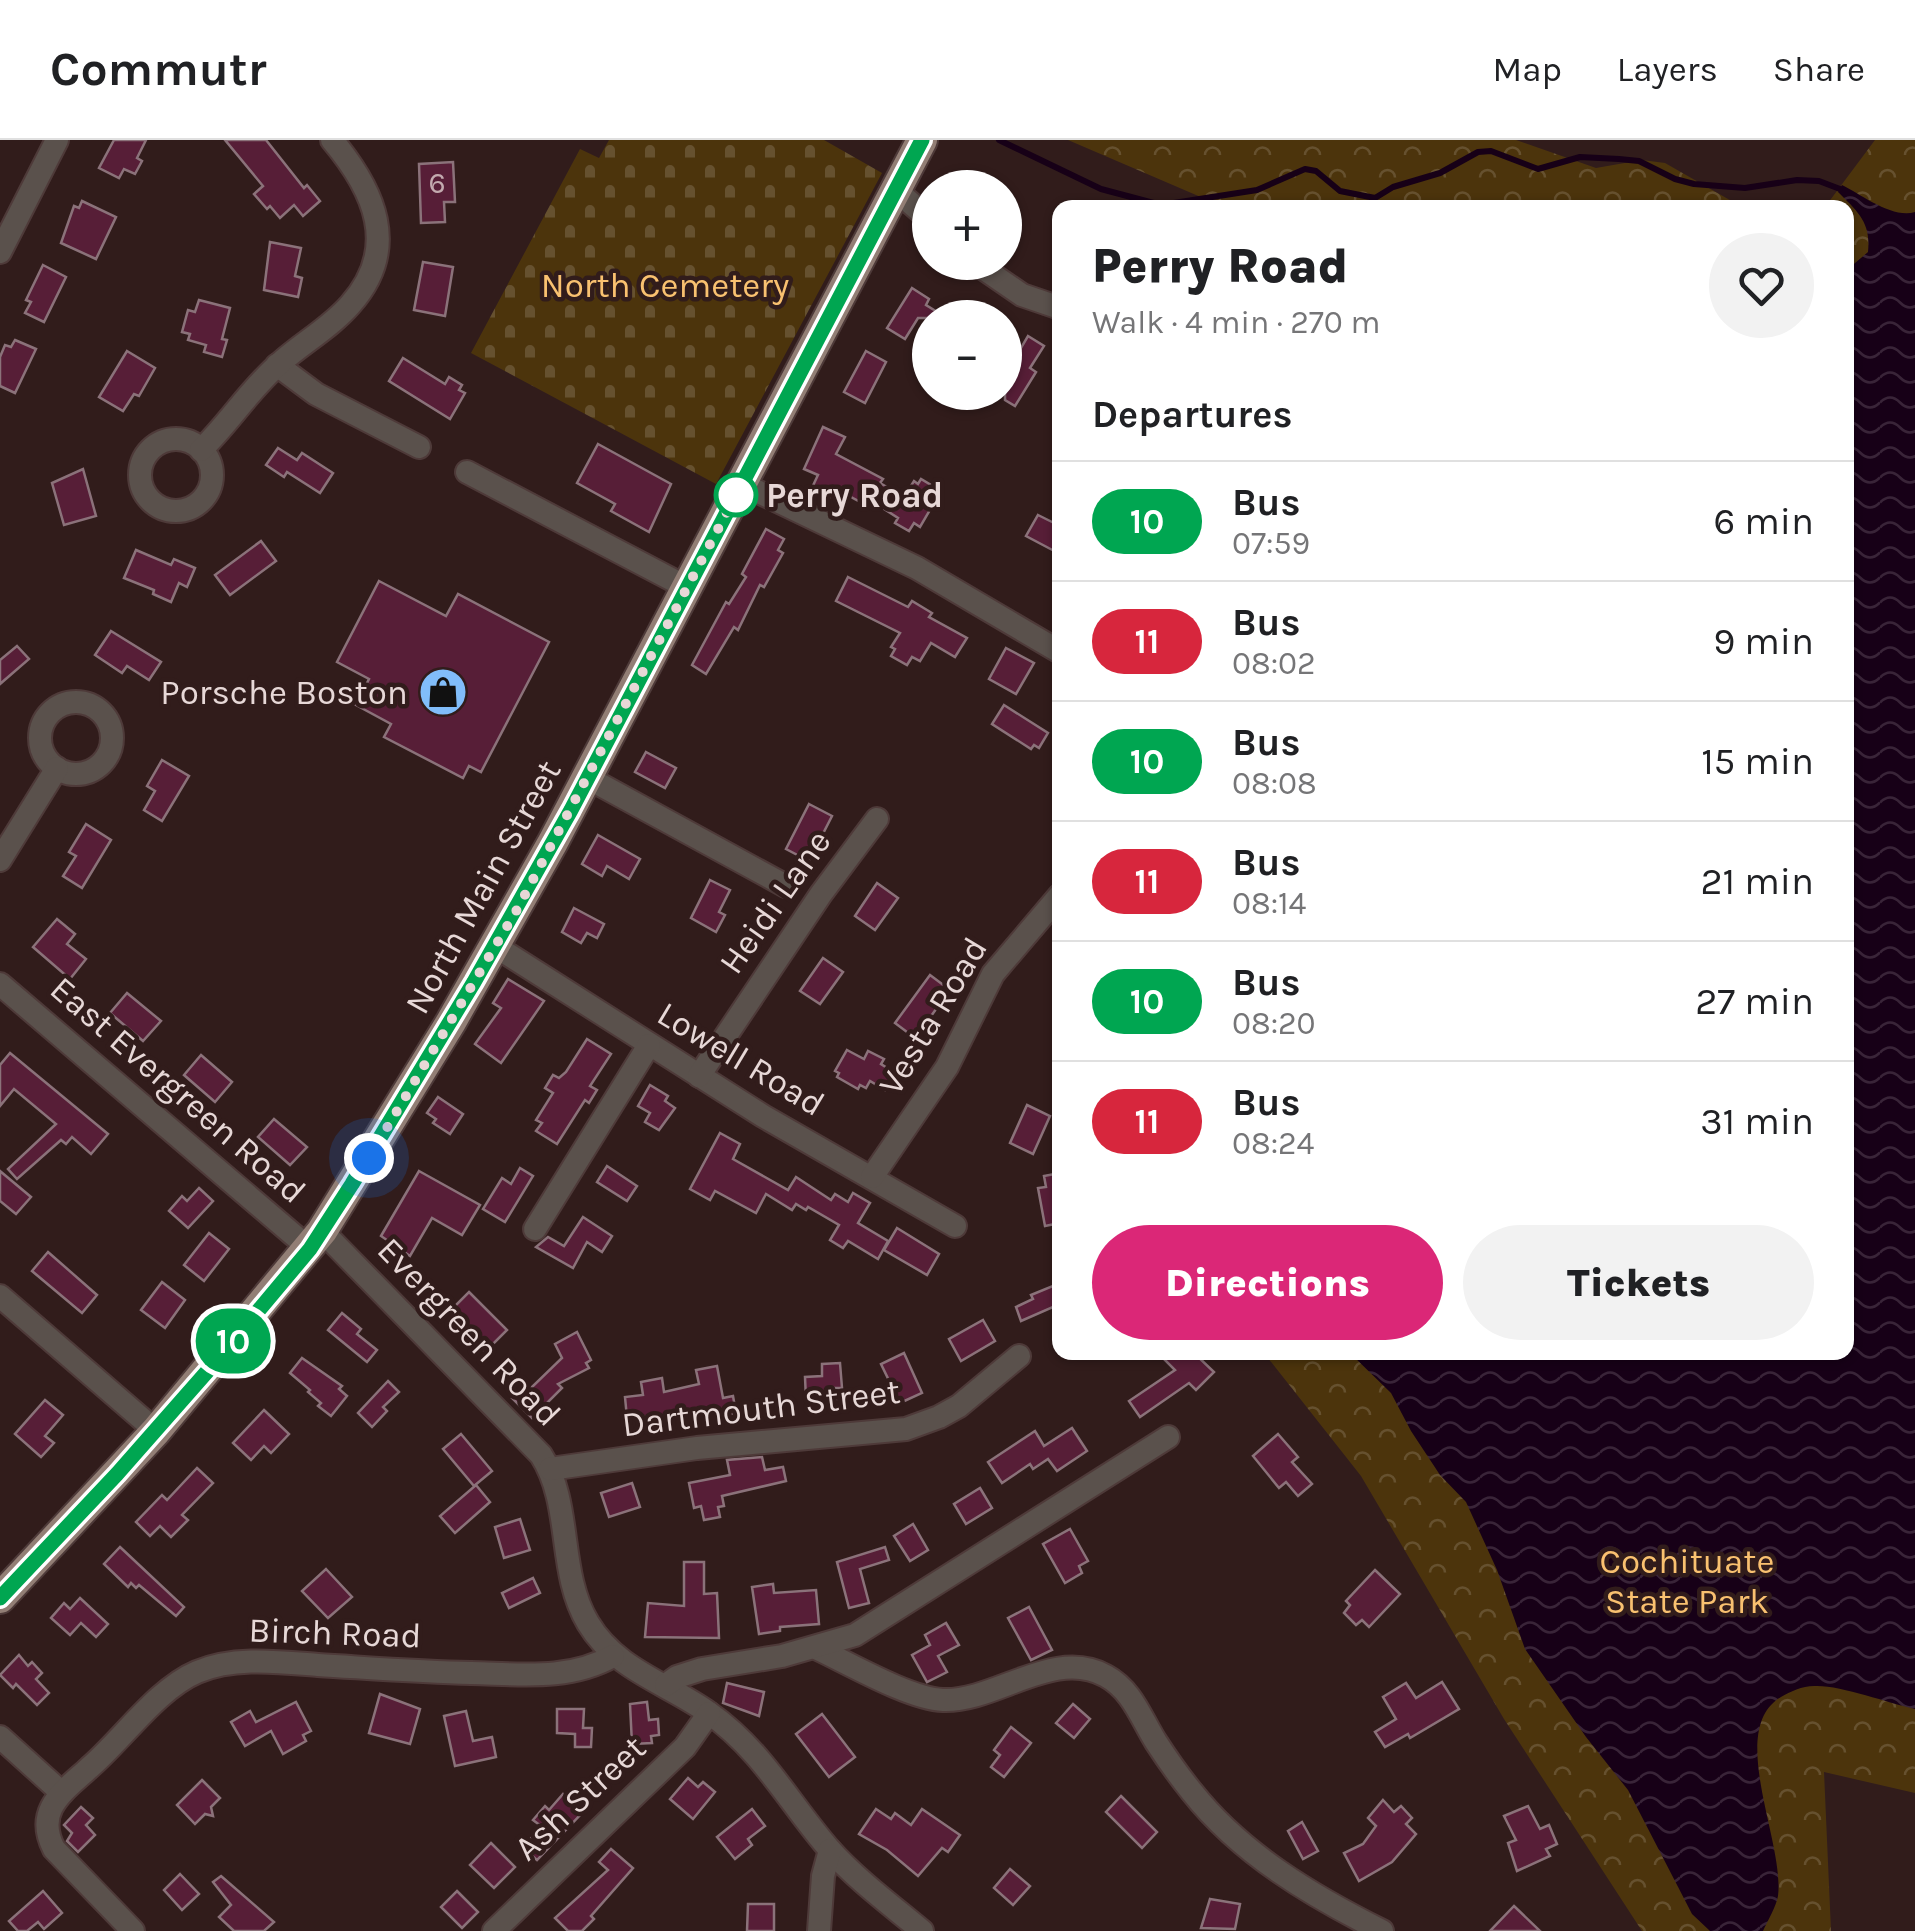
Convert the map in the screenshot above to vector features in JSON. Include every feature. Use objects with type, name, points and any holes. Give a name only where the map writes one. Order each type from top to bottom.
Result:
[{"type":"main road","name":"North Main Street","points":[[0,1598],[156,1431],[316,1240],[495,946],[588,778],[922,140]]},
{"type":"street","points":[[0,252],[7,221],[58,140]]},
{"type":"street","points":[[201,450],[277,365],[350,306],[368,278],[378,226],[369,191],[332,140]]},
{"type":"street","points":[[897,191],[912,204]]},
{"type":"street","points":[[999,280],[1022,296],[1052,305]]},
{"type":"street","points":[[277,365],[316,394],[419,446]]},
{"type":"street","points":[[466,472],[688,588]]},
{"type":"street","points":[[742,484],[917,568],[1052,647]]},
{"type":"street","points":[[0,860],[57,768]]},
{"type":"street","points":[[588,778],[786,886]]},
{"type":"street","name":"Heidi Lane","points":[[699,1076],[876,819]]},
{"type":"street","name":"Vesta Road","points":[[872,1177],[947,1067],[993,974],[1052,904]]},
{"type":"street","name":"Lowell Road","points":[[495,946],[699,1076],[954,1226]]},
{"type":"street","name":"East Evergreen Road","points":[[0,984],[316,1240]]},
{"type":"street","points":[[535,1229],[649,1045]]},
{"type":"street","name":"Evergreen Road","points":[[316,1240],[533,1445],[550,1469],[576,1597],[586,1619],[613,1656],[666,1685],[745,1741],[830,1850],[922,1931]]},
{"type":"street","points":[[0,1296],[156,1431]]},
{"type":"street","name":"Dartmouth Street","points":[[550,1469],[696,1448],[906,1429],[959,1406],[1019,1356]]},
{"type":"street","points":[[666,1685],[702,1669],[816,1648],[876,1624],[1168,1437]]},
{"type":"street","points":[[816,1648],[908,1690],[942,1700],[981,1694],[1057,1669],[1090,1670],[1106,1676],[1133,1701],[1173,1767],[1231,1833],[1294,1881],[1382,1931]]},
{"type":"street","name":"Birch Road","points":[[61,1792],[180,1681],[214,1666],[290,1662],[404,1671],[556,1674],[599,1664],[613,1656]]},
{"type":"street","name":"Ash Street","points":[[494,1931],[686,1747],[709,1713]]},
{"type":"street","points":[[0,1737],[61,1792],[48,1816],[48,1837],[66,1864],[132,1931]]},
{"type":"street","points":[[819,1931],[823,1876],[830,1850]]},
{"type":"green space","name":"North Cemetery","points":[[609,140],[824,140],[882,173],[716,484],[471,353],[580,149],[599,158]]},
{"type":"green space","points":[[1068,140],[1516,140],[1596,168],[1642,160],[1665,163],[1730,200],[1208,200]]},
{"type":"green space","name":"Cochituate State Park","points":[[1875,140],[1915,140],[1915,1793],[1824,1772],[1831,1931],[1642,1931],[1504,1719],[1361,1476],[1270,1360],[1854,1360],[1854,200],[1830,200]]},
{"type":"water","name":"Cochituate State Park","points":[[1842,185],[1888,209],[1915,212],[1915,1709],[1812,1686],[1781,1697],[1765,1713],[1758,1734],[1758,1760],[1778,1873],[1777,1900],[1763,1931],[1710,1931],[1692,1914],[1628,1790],[1525,1649],[1497,1570],[1466,1502],[1440,1475],[1391,1393],[1357,1360],[1854,1360],[1854,264],[1868,252],[1868,242],[1854,200],[1846,200],[1838,192]]},
{"type":"building","points":[[114,140],[146,140],[137,158],[142,161],[135,174],[124,169],[119,178],[99,168]]},
{"type":"building","points":[[225,140],[266,140],[304,188],[307,185],[320,201],[303,216],[294,205],[280,218],[254,194],[263,186]]},
{"type":"building","points":[[453,162],[455,202],[444,202],[445,222],[421,223],[419,164]]},
{"type":"building","points":[[82,201],[116,217],[96,259],[61,243],[74,206],[79,208]]},
{"type":"building","points":[[270,242],[301,248],[295,276],[302,278],[298,297],[264,290]]},
{"type":"building","points":[[423,262],[453,267],[445,316],[414,310]]},
{"type":"building","points":[[43,265],[66,277],[44,322],[25,313],[31,302],[26,300]]},
{"type":"building","points":[[912,288],[929,299],[912,300],[912,328],[905,339],[887,328]]},
{"type":"building","points":[[199,300],[230,308],[222,357],[204,352],[206,345],[188,340],[190,334],[182,332],[188,310],[195,312]]},
{"type":"building","points":[[1028,336],[1044,346],[1030,368],[1036,372],[1022,395],[1022,346]]},
{"type":"building","points":[[15,340],[36,349],[15,393],[0,386],[0,357],[5,345],[11,347]]},
{"type":"building","points":[[127,351],[155,368],[139,396],[134,394],[123,411],[99,397]]},
{"type":"building","points":[[866,351],[886,362],[865,403],[844,392]]},
{"type":"building","points":[[403,358],[445,384],[449,377],[462,385],[459,390],[465,393],[450,419],[389,381]]},
{"type":"building","points":[[823,427],[845,437],[836,454],[883,479],[880,483],[904,497],[914,481],[918,484],[921,479],[941,491],[920,527],[914,523],[909,531],[895,523],[898,518],[884,509],[868,501],[866,505],[834,488],[828,500],[810,492],[818,475],[804,469]]},
{"type":"building","points":[[598,444],[671,484],[649,532],[611,511],[615,504],[577,483]]},
{"type":"building","points":[[278,448],[297,460],[302,453],[333,473],[320,493],[287,472],[284,477],[266,465]]},
{"type":"building","points":[[83,469],[96,516],[64,525],[52,483]]},
{"type":"building","points":[[1038,515],[1052,522],[1052,550],[1026,536]]},
{"type":"building","points":[[766,529],[784,539],[778,550],[783,553],[764,587],[760,585],[738,630],[734,627],[706,674],[692,665],[726,602],[729,604],[746,577],[742,574]]},
{"type":"building","points":[[261,541],[276,561],[230,595],[215,575]]},
{"type":"building","points":[[136,550],[171,565],[174,559],[195,568],[187,587],[179,583],[171,602],[124,578]]},
{"type":"building","points":[[848,577],[908,607],[912,601],[932,613],[929,617],[967,638],[955,657],[931,643],[920,661],[912,657],[907,665],[891,656],[895,649],[891,647],[900,633],[836,601]]},
{"type":"building","name":"Porsche Boston","points":[[379,581],[446,616],[458,594],[549,642],[481,772],[469,766],[463,778],[384,737],[391,724],[356,705],[369,679],[337,662]]},
{"type":"building","points":[[111,631],[161,662],[149,680],[127,666],[122,673],[95,655]]},
{"type":"building","points":[[17,646],[29,659],[0,684],[0,660]]},
{"type":"building","points":[[1006,648],[1034,663],[1016,694],[989,679]]},
{"type":"building","points":[[1004,705],[1048,733],[1039,748],[1034,745],[1031,749],[992,724]]},
{"type":"building","points":[[646,752],[676,768],[665,788],[635,772]]},
{"type":"building","points":[[162,760],[189,776],[162,821],[144,810],[155,791],[147,786]]},
{"type":"building","points":[[809,804],[832,816],[809,861],[786,849]]},
{"type":"building","points":[[86,824],[111,840],[82,888],[63,876],[76,856],[69,852]]},
{"type":"building","points":[[598,835],[640,859],[629,879],[607,866],[602,876],[582,864]]},
{"type":"building","points":[[710,880],[730,890],[719,912],[725,915],[716,932],[691,918]]},
{"type":"building","points":[[877,883],[898,898],[875,930],[855,916]]},
{"type":"building","points":[[574,908],[604,924],[597,938],[587,933],[581,943],[562,932]]},
{"type":"building","points":[[57,919],[75,934],[67,944],[86,959],[70,979],[33,947]]},
{"type":"building","points":[[823,958],[843,972],[820,1004],[800,991]]},
{"type":"building","points":[[930,975],[950,990],[915,1038],[895,1023]]},
{"type":"building","points":[[508,979],[544,1001],[501,1063],[475,1044],[501,1008],[493,1003]]},
{"type":"building","points":[[127,993],[161,1021],[143,1041],[110,1013]]},
{"type":"building","points":[[587,1039],[611,1054],[590,1086],[597,1090],[589,1103],[585,1100],[557,1144],[536,1131],[542,1123],[536,1120],[553,1093],[545,1088],[553,1075],[559,1078],[566,1072]]},
{"type":"building","points":[[847,1050],[864,1059],[868,1051],[884,1059],[881,1064],[895,1073],[885,1090],[870,1081],[866,1088],[860,1085],[858,1089],[837,1077],[839,1073],[835,1071]]},
{"type":"building","points":[[10,1053],[108,1134],[91,1154],[72,1137],[66,1144],[61,1140],[17,1179],[8,1169],[56,1124],[14,1089],[0,1106],[0,1065]]},
{"type":"building","points":[[201,1055],[232,1082],[215,1102],[184,1075]]},
{"type":"building","points":[[650,1085],[668,1096],[665,1101],[675,1108],[659,1130],[645,1122],[650,1113],[638,1106]]},
{"type":"building","points":[[438,1097],[463,1114],[450,1134],[433,1123],[436,1119],[427,1113]]},
{"type":"building","points":[[1027,1105],[1050,1116],[1033,1154],[1010,1143]]},
{"type":"building","points":[[274,1119],[307,1147],[290,1165],[258,1137]]},
{"type":"building","points":[[720,1133],[740,1144],[733,1159],[788,1190],[796,1177],[831,1200],[835,1194],[848,1202],[853,1193],[870,1203],[858,1223],[888,1241],[878,1259],[848,1241],[843,1248],[830,1240],[839,1225],[808,1207],[806,1210],[796,1204],[792,1210],[766,1194],[756,1213],[715,1191],[710,1200],[690,1189]]},
{"type":"building","points":[[607,1166],[637,1186],[627,1201],[597,1182]]},
{"type":"building","points":[[520,1168],[533,1176],[505,1222],[483,1209],[502,1178],[511,1184]]},
{"type":"building","points":[[0,1171],[31,1197],[16,1214],[0,1201]]},
{"type":"building","points":[[419,1171],[480,1205],[462,1235],[432,1218],[410,1256],[381,1236]]},
{"type":"building","points":[[1052,1174],[1052,1225],[1045,1226],[1038,1188],[1046,1187],[1044,1176]]},
{"type":"building","points":[[199,1188],[213,1201],[188,1228],[169,1211],[182,1196],[187,1201]]},
{"type":"building","points":[[583,1217],[612,1236],[602,1252],[587,1242],[573,1268],[536,1247],[548,1237],[564,1246]]},
{"type":"building","points":[[897,1228],[939,1254],[927,1275],[884,1250]]},
{"type":"building","points":[[209,1233],[229,1249],[204,1281],[184,1265]]},
{"type":"building","points":[[48,1252],[97,1295],[82,1313],[32,1271]]},
{"type":"building","points":[[162,1282],[185,1300],[165,1328],[141,1310]]},
{"type":"building","points":[[1052,1286],[1052,1307],[1021,1321],[1016,1307],[1033,1299],[1031,1295]]},
{"type":"building","points":[[469,1292],[507,1330],[485,1352],[450,1311]]},
{"type":"building","points":[[342,1313],[361,1329],[357,1334],[377,1350],[367,1362],[328,1330]]},
{"type":"building","points":[[983,1320],[995,1341],[961,1361],[949,1339]]},
{"type":"building","points":[[577,1332],[591,1360],[586,1363],[589,1368],[558,1384],[562,1388],[532,1418],[512,1398],[525,1384],[530,1389],[562,1358],[555,1344]]},
{"type":"building","points":[[904,1353],[922,1393],[900,1403],[881,1364]]},
{"type":"building","points":[[302,1358],[342,1386],[339,1389],[347,1396],[331,1416],[290,1373]]},
{"type":"building","points":[[1165,1360],[1201,1360],[1214,1372],[1196,1390],[1189,1383],[1140,1417],[1129,1401],[1175,1370]]},
{"type":"building","points":[[840,1363],[842,1388],[835,1388],[836,1399],[806,1400],[805,1377],[822,1376],[822,1364]]},
{"type":"building","points":[[717,1366],[723,1398],[733,1396],[736,1413],[725,1415],[726,1422],[706,1425],[703,1408],[665,1416],[666,1421],[649,1424],[648,1416],[627,1418],[625,1397],[643,1395],[641,1382],[662,1378],[664,1392],[699,1384],[696,1370]]},
{"type":"building","points":[[388,1381],[399,1392],[383,1407],[387,1411],[372,1427],[358,1413]]},
{"type":"building","points":[[45,1400],[63,1415],[45,1436],[54,1443],[41,1457],[15,1434]]},
{"type":"building","points":[[264,1410],[289,1434],[271,1453],[264,1446],[251,1460],[233,1443]]},
{"type":"building","points":[[1072,1428],[1087,1451],[1057,1471],[1048,1459],[1033,1469],[1030,1464],[1002,1483],[988,1462],[1035,1431],[1044,1446]]},
{"type":"building","points":[[461,1434],[492,1471],[474,1486],[443,1449]]},
{"type":"building","points":[[1278,1434],[1298,1457],[1292,1462],[1312,1484],[1298,1496],[1286,1482],[1279,1488],[1253,1456]]},
{"type":"building","points":[[762,1457],[765,1470],[783,1467],[786,1481],[722,1496],[720,1517],[704,1520],[701,1506],[694,1508],[689,1483],[730,1475],[727,1460]]},
{"type":"building","points":[[197,1468],[213,1483],[182,1515],[188,1520],[171,1537],[160,1526],[150,1536],[136,1522],[162,1495],[167,1500]]},
{"type":"building","points":[[632,1483],[640,1507],[609,1517],[601,1493]]},
{"type":"building","points":[[476,1485],[490,1502],[455,1533],[440,1516]]},
{"type":"building","points":[[980,1488],[992,1508],[966,1524],[954,1504]]},
{"type":"building","points":[[520,1519],[530,1550],[504,1558],[495,1527]]},
{"type":"building","points":[[913,1524],[928,1550],[910,1561],[894,1536]]},
{"type":"building","points":[[1070,1529],[1088,1561],[1079,1566],[1082,1573],[1065,1583],[1043,1544]]},
{"type":"building","points":[[120,1547],[184,1607],[176,1616],[139,1585],[136,1588],[131,1583],[128,1587],[104,1564]]},
{"type":"building","points":[[885,1547],[889,1560],[860,1569],[869,1603],[849,1608],[837,1562]]},
{"type":"building","points":[[684,1562],[704,1562],[704,1594],[717,1593],[719,1638],[645,1637],[648,1603],[684,1606]]},
{"type":"building","points":[[326,1569],[352,1597],[328,1618],[302,1591]]},
{"type":"building","points":[[1375,1570],[1400,1594],[1369,1627],[1362,1620],[1356,1625],[1344,1613],[1350,1605],[1346,1601]]},
{"type":"building","points":[[533,1578],[540,1593],[509,1608],[502,1593]]},
{"type":"building","points":[[773,1584],[774,1593],[816,1590],[819,1624],[780,1627],[780,1631],[759,1634],[752,1587]]},
{"type":"building","points":[[80,1598],[108,1624],[96,1637],[81,1623],[70,1635],[51,1618],[64,1603],[70,1609]]},
{"type":"building","points":[[1029,1607],[1052,1650],[1031,1660],[1008,1618]]},
{"type":"building","points":[[946,1623],[959,1645],[938,1656],[947,1672],[927,1682],[912,1655],[930,1645],[925,1635]]},
{"type":"building","points":[[19,1655],[28,1666],[32,1662],[42,1673],[36,1679],[49,1693],[37,1705],[16,1684],[13,1688],[0,1675]]},
{"type":"building","points":[[1442,1682],[1459,1709],[1410,1738],[1408,1734],[1385,1747],[1375,1732],[1396,1719],[1383,1697],[1406,1683],[1416,1698]]},
{"type":"building","points":[[727,1683],[764,1692],[759,1716],[723,1703]]},
{"type":"building","points":[[380,1694],[420,1709],[410,1744],[369,1733]]},
{"type":"building","points":[[296,1702],[311,1731],[303,1735],[306,1741],[283,1754],[271,1731],[245,1746],[231,1722],[250,1711],[256,1722]]},
{"type":"building","points":[[647,1702],[649,1720],[658,1719],[659,1735],[651,1736],[652,1743],[632,1744],[630,1704]]},
{"type":"building","points":[[1073,1704],[1090,1719],[1074,1738],[1056,1723]]},
{"type":"building","points":[[557,1709],[584,1709],[583,1728],[592,1728],[591,1747],[575,1747],[575,1734],[557,1733]]},
{"type":"building","points":[[466,1711],[473,1741],[492,1737],[496,1757],[455,1766],[444,1716]]},
{"type":"building","points":[[822,1714],[855,1757],[829,1777],[796,1734]]},
{"type":"building","points":[[1011,1727],[1031,1743],[1004,1777],[991,1767],[1000,1755],[994,1750]]},
{"type":"building","points":[[688,1778],[698,1787],[703,1782],[715,1792],[693,1819],[670,1799]]},
{"type":"building","points":[[202,1780],[220,1798],[211,1807],[213,1816],[205,1814],[195,1824],[177,1805]]},
{"type":"building","points":[[563,1794],[583,1812],[537,1860],[523,1848],[541,1826],[533,1820]]},
{"type":"building","points":[[1121,1796],[1157,1832],[1142,1848],[1106,1812]]},
{"type":"building","points":[[1383,1800],[1394,1812],[1401,1806],[1412,1818],[1406,1824],[1416,1834],[1392,1862],[1359,1881],[1344,1853],[1363,1844],[1376,1826],[1368,1818]]},
{"type":"building","points":[[1528,1806],[1540,1829],[1549,1825],[1557,1844],[1546,1849],[1550,1856],[1517,1871],[1508,1843],[1516,1840],[1504,1816]]},
{"type":"building","points":[[81,1807],[93,1818],[86,1825],[95,1835],[78,1852],[67,1841],[72,1833],[64,1825]]},
{"type":"building","points":[[752,1809],[765,1826],[748,1839],[752,1845],[735,1859],[717,1837]]},
{"type":"building","points":[[876,1809],[891,1819],[895,1813],[911,1825],[922,1809],[960,1835],[948,1852],[942,1848],[918,1876],[887,1850],[859,1834]]},
{"type":"building","points":[[1302,1822],[1318,1851],[1303,1859],[1288,1831]]},
{"type":"building","points":[[491,1843],[515,1867],[494,1888],[470,1865]]},
{"type":"building","points":[[611,1849],[633,1868],[582,1931],[568,1931],[555,1918],[608,1870],[599,1862]]},
{"type":"building","points":[[1010,1869],[1030,1886],[1013,1905],[994,1888]]},
{"type":"building","points":[[180,1874],[199,1894],[182,1910],[164,1890]]},
{"type":"building","points":[[221,1876],[274,1922],[264,1931],[234,1931],[219,1917],[231,1905],[213,1882]]},
{"type":"building","points":[[43,1891],[62,1913],[44,1929],[38,1922],[27,1931],[18,1931],[9,1921]]},
{"type":"building","points":[[457,1891],[478,1912],[462,1928],[441,1907]]},
{"type":"building","points":[[1210,1899],[1240,1904],[1235,1929],[1201,1928]]},
{"type":"building","points":[[748,1904],[774,1904],[774,1931],[747,1931]]},
{"type":"building","points":[[1514,1906],[1540,1931],[1490,1931]]},
{"type":"waterway","points":[[999,140],[1101,189],[1142,200]]},
{"type":"waterway","points":[[1193,200],[1257,190],[1305,169],[1316,171],[1340,191],[1375,198],[1393,187],[1440,173],[1478,152],[1491,151],[1538,169],[1580,157],[1619,159],[1639,161],[1694,184],[1745,188],[1797,180],[1819,181],[1840,189]]},
{"type":"bus line","name":"10","points":[[0,1598],[117,1474],[310,1249],[385,1132],[518,908],[922,140]]},
{"type":"place","name":"Perry Road","points":[[736,495]]},
{"type":"place","name":"Porsche Boston","points":[[443,692]]},
{"type":"route","points":[[369,1158],[518,908],[736,495]]}]
